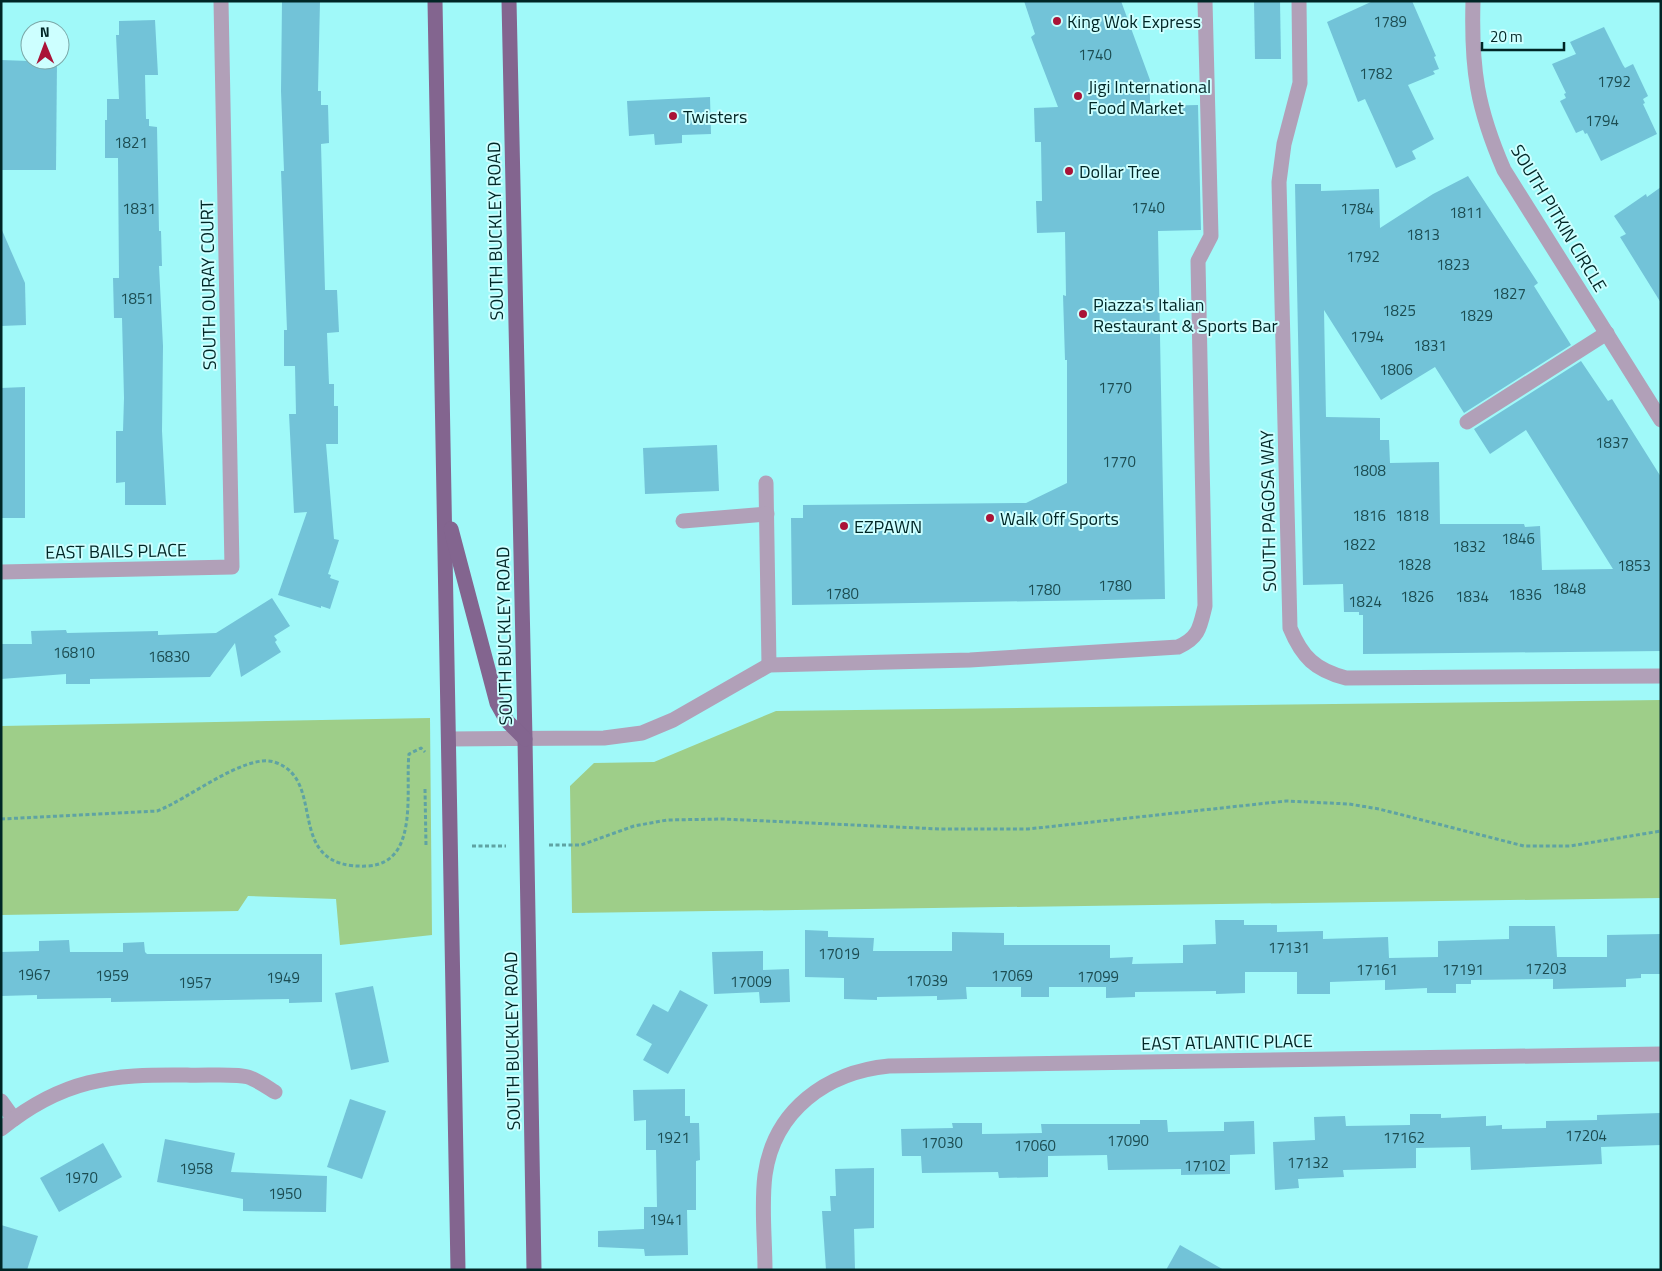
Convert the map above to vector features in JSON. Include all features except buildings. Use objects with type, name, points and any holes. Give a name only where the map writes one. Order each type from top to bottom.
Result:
[{"type":"main road","points":[[435,1],[458,1270]]},
{"type":"main road","name":"SOUTH BUCKLEY ROAD","points":[[509,1],[534,1270]]},
{"type":"main road","points":[[445,506],[496,697],[507,721],[525,738]]},
{"type":"street","name":"SOUTH OURAY COURT","points":[[221,1],[232,568]]},
{"type":"street","points":[[449,739],[604,738],[642,733],[688,712],[769,665],[970,660],[1178,647],[1191,641],[1200,627],[1205,606],[1198,261],[1211,236],[1205,1]]},
{"type":"street","name":"SOUTH PAGOSA WAY","points":[[1299,1],[1300,83],[1284,144],[1279,182],[1290,628],[1297,646],[1310,662],[1327,673],[1346,678],[1661,676]]},
{"type":"street","name":"SOUTH PITKIN CIRCLE","points":[[1473,1],[1471,49],[1477,94],[1489,135],[1504,170],[1661,420]]},
{"type":"street","points":[[1467,422],[1607,333]]},
{"type":"street","points":[[766,483],[769,665]]},
{"type":"street","points":[[683,521],[767,514]]},
{"type":"street","name":"EAST BAILS PLACE","points":[[1,572],[232,568]]},
{"type":"street","name":"EAST ATLANTIC PLACE","points":[[766,1270],[765,1174],[772,1149],[787,1119],[803,1101],[826,1084],[850,1073],[889,1066],[1661,1054]]},
{"type":"street","points":[[1,1130],[14,1119],[65,1090],[99,1079],[134,1074],[248,1076],[275,1092]]},
{"type":"street","points":[[1,1101],[14,1119]]},
{"type":"path","points":[[1,819],[157,811],[175,804],[239,767],[261,761],[273,762],[292,773],[299,783],[310,828],[320,851],[328,858],[341,863],[368,866],[379,864],[399,850],[405,835],[409,754],[421,748],[425,751],[425,760]]},
{"type":"path","points":[[425,779],[426,846]]},
{"type":"path","points":[[548,845],[581,845],[634,826],[667,820],[715,819],[987,830],[1028,829],[1286,801],[1349,804],[1379,809],[1524,846],[1570,846],[1661,831]]},
{"type":"path","points":[[469,846],[511,846]]},
{"type":"green space","points":[[1661,700],[1661,898],[572,913],[570,786],[594,763],[654,762],[776,711]]},
{"type":"green space","points":[[430,718],[432,935],[340,945],[336,899],[248,896],[238,911],[1,915],[1,726]]},
{"type":"place","name":"King Wok Express","points":[[1057,21]]},
{"type":"place","name":"Jigi International Food Market","points":[[1078,96]]},
{"type":"place","name":"Twisters","points":[[673,116]]},
{"type":"place","name":"Dollar Tree","points":[[1069,171]]},
{"type":"place","name":"Piazza's Italian Restaurant & Sports Bar","points":[[1083,314]]},
{"type":"place","name":"Walk Off Sports","points":[[990,518]]},
{"type":"place","name":"EZPAWN","points":[[844,526]]}]
